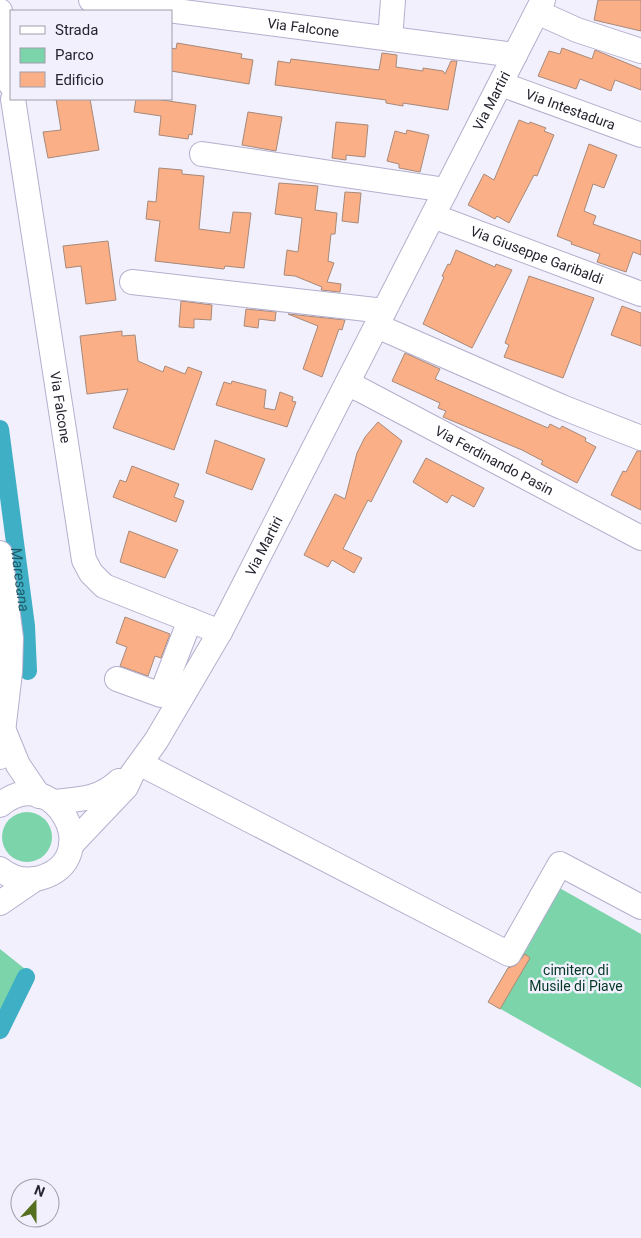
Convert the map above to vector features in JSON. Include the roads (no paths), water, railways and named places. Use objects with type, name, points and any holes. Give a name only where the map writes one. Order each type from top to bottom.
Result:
[{"type":"street","name":"Via Falcone","points":[[91,0],[516,54]]},
{"type":"street","points":[[390,39],[393,0]]},
{"type":"street","name":"Via Martiri","points":[[0,903],[35,879],[56,870],[66,857],[71,845],[126,787],[220,632],[540,6],[577,30],[641,51]]},
{"type":"street","points":[[0,12],[10,78]]},
{"type":"street","name":"Via Intestadura","points":[[501,84],[641,135]]},
{"type":"street","name":"Via Falcone","points":[[13,100],[84,560],[91,573],[104,586],[220,632]]},
{"type":"street","points":[[202,154],[446,190]]},
{"type":"street","name":"Via Giuseppe Garibaldi","points":[[433,216],[641,294]]},
{"type":"street","points":[[132,282],[380,319],[562,407],[641,438]]},
{"type":"street","name":"Via Ferdinando Pasin","points":[[347,384],[641,538]]},
{"type":"street","points":[[0,553],[11,638],[10,672],[0,757]]},
{"type":"street","points":[[117,679],[161,695],[190,620]]},
{"type":"street","points":[[4,730],[18,765],[46,799],[62,810],[68,822],[71,845]]},
{"type":"street","points":[[136,769],[509,954],[560,864],[641,907]]},
{"type":"street","name":"Via Martiri","points":[[0,806],[20,795],[46,799],[88,799],[100,795],[136,769]]},
{"type":"street","points":[[0,869],[17,878],[35,879]]},
{"type":"waterway","name":"Maresana","points":[[0,429],[26,626],[28,671]]},
{"type":"waterway","name":"Maresana","points":[[0,1030],[26,977]]},
{"type":"park label","name":"cimitero di Musile di Piave","points":[[576,978]]}]
